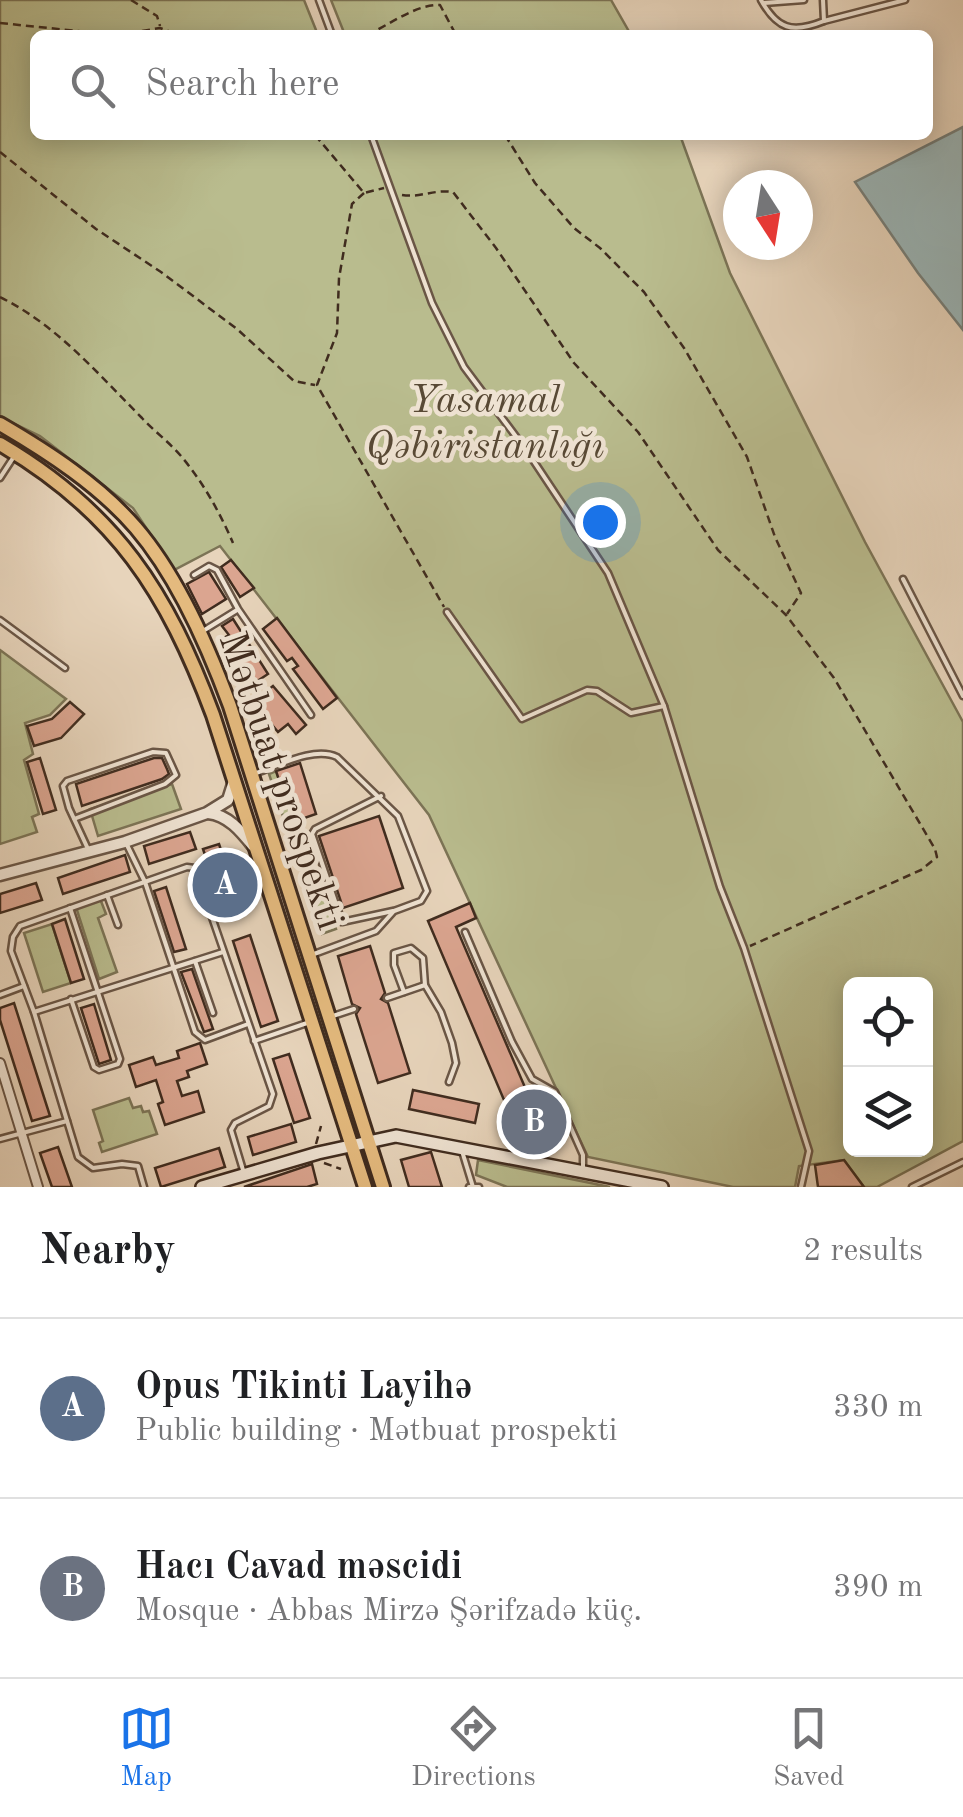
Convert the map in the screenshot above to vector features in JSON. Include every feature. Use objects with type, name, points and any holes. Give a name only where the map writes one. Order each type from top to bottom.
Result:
[{"type":"main road","name":"Mətbuat prospekti","points":[[0,424],[80,478],[136,528],[199,634],[218,676],[360,1114],[375,1139],[374,1160],[383,1187]]},
{"type":"main road","name":"Mətbuat prospekti","points":[[0,444],[94,514],[138,562],[202,685],[364,1187]]},
{"type":"main road","points":[[202,1187],[318,1153],[403,1136],[662,1187]]},
{"type":"street","points":[[0,875],[90,854],[207,813],[228,800],[234,780]]},
{"type":"street","points":[[207,813],[219,814],[230,822],[258,853]]},
{"type":"street","points":[[0,1063],[38,1187]]},
{"type":"lane","points":[[319,0],[330,30]]},
{"type":"lane","points":[[762,1],[783,4],[804,0]]},
{"type":"lane","points":[[823,0],[824,22]]},
{"type":"lane","points":[[762,1],[772,20],[782,27],[824,22],[905,0]]},
{"type":"lane","points":[[373,140],[432,303],[464,366],[529,454],[608,573],[664,706],[809,1151],[801,1187]]},
{"type":"lane","points":[[0,478],[16,454]]},
{"type":"lane","points":[[194,575],[213,567],[311,715]]},
{"type":"lane","points":[[903,579],[963,696]]},
{"type":"lane","points":[[199,634],[238,608]]},
{"type":"lane","points":[[446,612],[521,718],[586,690],[597,691],[631,713],[664,706]]},
{"type":"lane","points":[[0,620],[65,668]]},
{"type":"lane","points":[[74,818],[165,784],[176,775],[170,758],[160,751],[153,752],[72,776],[63,786],[74,818],[90,854]]},
{"type":"lane","points":[[251,775],[328,752],[381,796],[404,827],[427,891],[421,901],[342,922],[312,834],[381,796]]},
{"type":"lane","points":[[126,842],[199,1037],[205,1040],[222,1036],[248,1024]]},
{"type":"lane","points":[[144,1187],[138,1166],[93,1168],[78,1156],[11,951],[20,926],[187,867],[196,868],[273,1094],[269,1106],[235,1123],[232,1130],[237,1179]]},
{"type":"lane","points":[[107,895],[118,925]]},
{"type":"lane","points":[[70,908],[120,1059],[118,1064],[99,1070],[94,1067],[71,999]]},
{"type":"lane","points":[[309,955],[376,931],[394,911]]},
{"type":"lane","points":[[465,932],[532,1079],[554,1092],[570,1122],[583,1155],[583,1170]]},
{"type":"lane","points":[[404,992],[394,954],[416,950],[423,958],[425,985],[442,1012],[452,1043],[456,1064],[449,1082]]},
{"type":"lane","points":[[34,1012],[223,952]]},
{"type":"lane","points":[[194,960],[213,1013]]},
{"type":"lane","points":[[386,998],[425,985]]},
{"type":"lane","points":[[0,995],[24,986]]},
{"type":"lane","points":[[329,1018],[354,1009]]},
{"type":"lane","points":[[254,1040],[312,1022]]},
{"type":"lane","points":[[0,1140],[67,1121]]},
{"type":"lane","points":[[462,1146],[473,1187]]},
{"type":"lane","points":[[912,1187],[963,1162]]},
{"type":"path","points":[[130,0],[156,16],[160,28]]},
{"type":"path","points":[[377,30],[436,4],[453,30]]},
{"type":"path","points":[[0,23],[68,30]]},
{"type":"path","points":[[148,30],[165,30]]},
{"type":"path","points":[[319,140],[364,193]]},
{"type":"path","points":[[508,140],[535,184],[574,228],[644,292],[728,418],[801,593],[786,615]]},
{"type":"path","points":[[0,152],[96,229],[162,272],[237,329],[294,381],[317,386],[446,612]]},
{"type":"path","points":[[317,386],[337,333],[339,278],[352,204],[364,193],[390,186]]},
{"type":"path","points":[[394,194],[414,198],[443,190],[453,192],[574,363],[638,432],[718,550],[786,615],[834,678],[937,857],[921,870],[744,948]]},
{"type":"path","points":[[0,297],[57,333],[182,457],[220,513],[233,543]]},
{"type":"path","points":[[321,1126],[318,1153],[341,1169]]},
{"type":"green space","name":"Yasamal Qəbiristanlığı","points":[[0,0],[304,0],[316,30],[30,30],[30,140],[682,140],[723,260],[865,542],[963,722],[963,1141],[877,1187],[864,1187],[844,1160],[799,1166],[795,1187],[733,1187],[588,1157],[429,815],[220,546],[174,570],[133,508],[40,436],[0,417]]},
{"type":"green space","points":[[331,0],[611,0],[628,30],[343,30]]},
{"type":"green space","points":[[0,650],[66,699],[50,715],[25,723],[33,754],[24,760],[39,814],[32,817],[37,832],[0,844]]},
{"type":"green space","points":[[276,771],[297,832],[303,832],[336,929],[322,934],[269,774]]},
{"type":"green space","points":[[172,784],[181,809],[98,836],[90,809]]},
{"type":"green space","points":[[99,896],[106,914],[98,918],[117,972],[99,979],[75,904]]},
{"type":"green space","points":[[52,924],[71,983],[43,992],[24,933]]},
{"type":"green space","points":[[129,1098],[133,1108],[141,1106],[143,1112],[149,1111],[157,1134],[102,1152],[99,1143],[103,1141],[93,1110]]},
{"type":"green space","points":[[478,1160],[610,1187],[507,1187],[476,1175]]},
{"type":"water","points":[[963,127],[963,330],[855,182]]},
{"type":"building","points":[[231,560],[254,588],[240,597],[221,567]]},
{"type":"building","points":[[209,572],[226,599],[202,614],[187,584]]},
{"type":"building","points":[[277,618],[337,698],[323,709],[293,669],[298,666],[292,658],[287,661],[263,629]]},
{"type":"building","points":[[233,619],[268,674],[250,686],[220,640],[229,635],[222,626]]},
{"type":"building","points":[[273,686],[306,725],[296,734],[288,724],[278,732],[253,702]]},
{"type":"building","points":[[70,702],[84,714],[61,738],[34,746],[27,726],[52,719]]},
{"type":"building","points":[[40,758],[56,810],[43,814],[27,762]]},
{"type":"building","points":[[162,758],[169,774],[82,806],[76,784]]},
{"type":"building","points":[[300,763],[316,814],[293,822],[276,771]]},
{"type":"building","points":[[379,816],[403,888],[343,908],[319,836]]},
{"type":"building","points":[[190,832],[196,849],[149,864],[144,846]]},
{"type":"building","points":[[219,844],[241,910],[225,915],[203,849]]},
{"type":"building","points":[[125,855],[130,872],[63,894],[58,878]]},
{"type":"building","points":[[36,883],[42,900],[0,913],[0,894]]},
{"type":"building","points":[[166,887],[186,949],[174,952],[154,891]]},
{"type":"building","points":[[470,903],[476,918],[456,927],[527,1092],[504,1100],[428,921]]},
{"type":"building","points":[[65,919],[84,979],[71,983],[52,924]]},
{"type":"building","points":[[250,935],[278,1021],[261,1027],[233,941]]},
{"type":"building","points":[[370,946],[385,993],[381,999],[388,1003],[410,1073],[378,1083],[356,1014],[360,1008],[352,1004],[338,956]]},
{"type":"building","points":[[192,969],[213,1029],[204,1032],[181,972]]},
{"type":"building","points":[[14,1003],[50,1116],[32,1121],[0,1020],[0,1008]]},
{"type":"building","points":[[94,1004],[111,1060],[99,1064],[81,1008]]},
{"type":"building","points":[[200,1043],[207,1064],[187,1071],[189,1077],[177,1081],[182,1096],[198,1091],[204,1112],[165,1125],[156,1080],[136,1087],[129,1065],[153,1057],[156,1065],[179,1058],[177,1051]]},
{"type":"building","points":[[289,1054],[310,1118],[294,1123],[273,1059]]},
{"type":"building","points":[[413,1090],[479,1104],[475,1123],[409,1109]]},
{"type":"building","points":[[530,1099],[554,1104],[549,1136],[523,1131]]},
{"type":"building","points":[[291,1124],[296,1142],[253,1155],[248,1137]]},
{"type":"building","points":[[58,1147],[72,1187],[52,1187],[40,1153]]},
{"type":"building","points":[[219,1148],[225,1167],[161,1187],[155,1168]]},
{"type":"building","points":[[431,1152],[442,1187],[409,1187],[401,1160]]},
{"type":"building","points":[[844,1160],[864,1187],[818,1187],[815,1165]]},
{"type":"building","points":[[312,1164],[317,1184],[244,1187]]},
{"type":"place","name":"Opus Tikinti Layihə","points":[[225,885]]},
{"type":"place","name":"Hacı Cavad məscidi","points":[[534,1122]]}]
